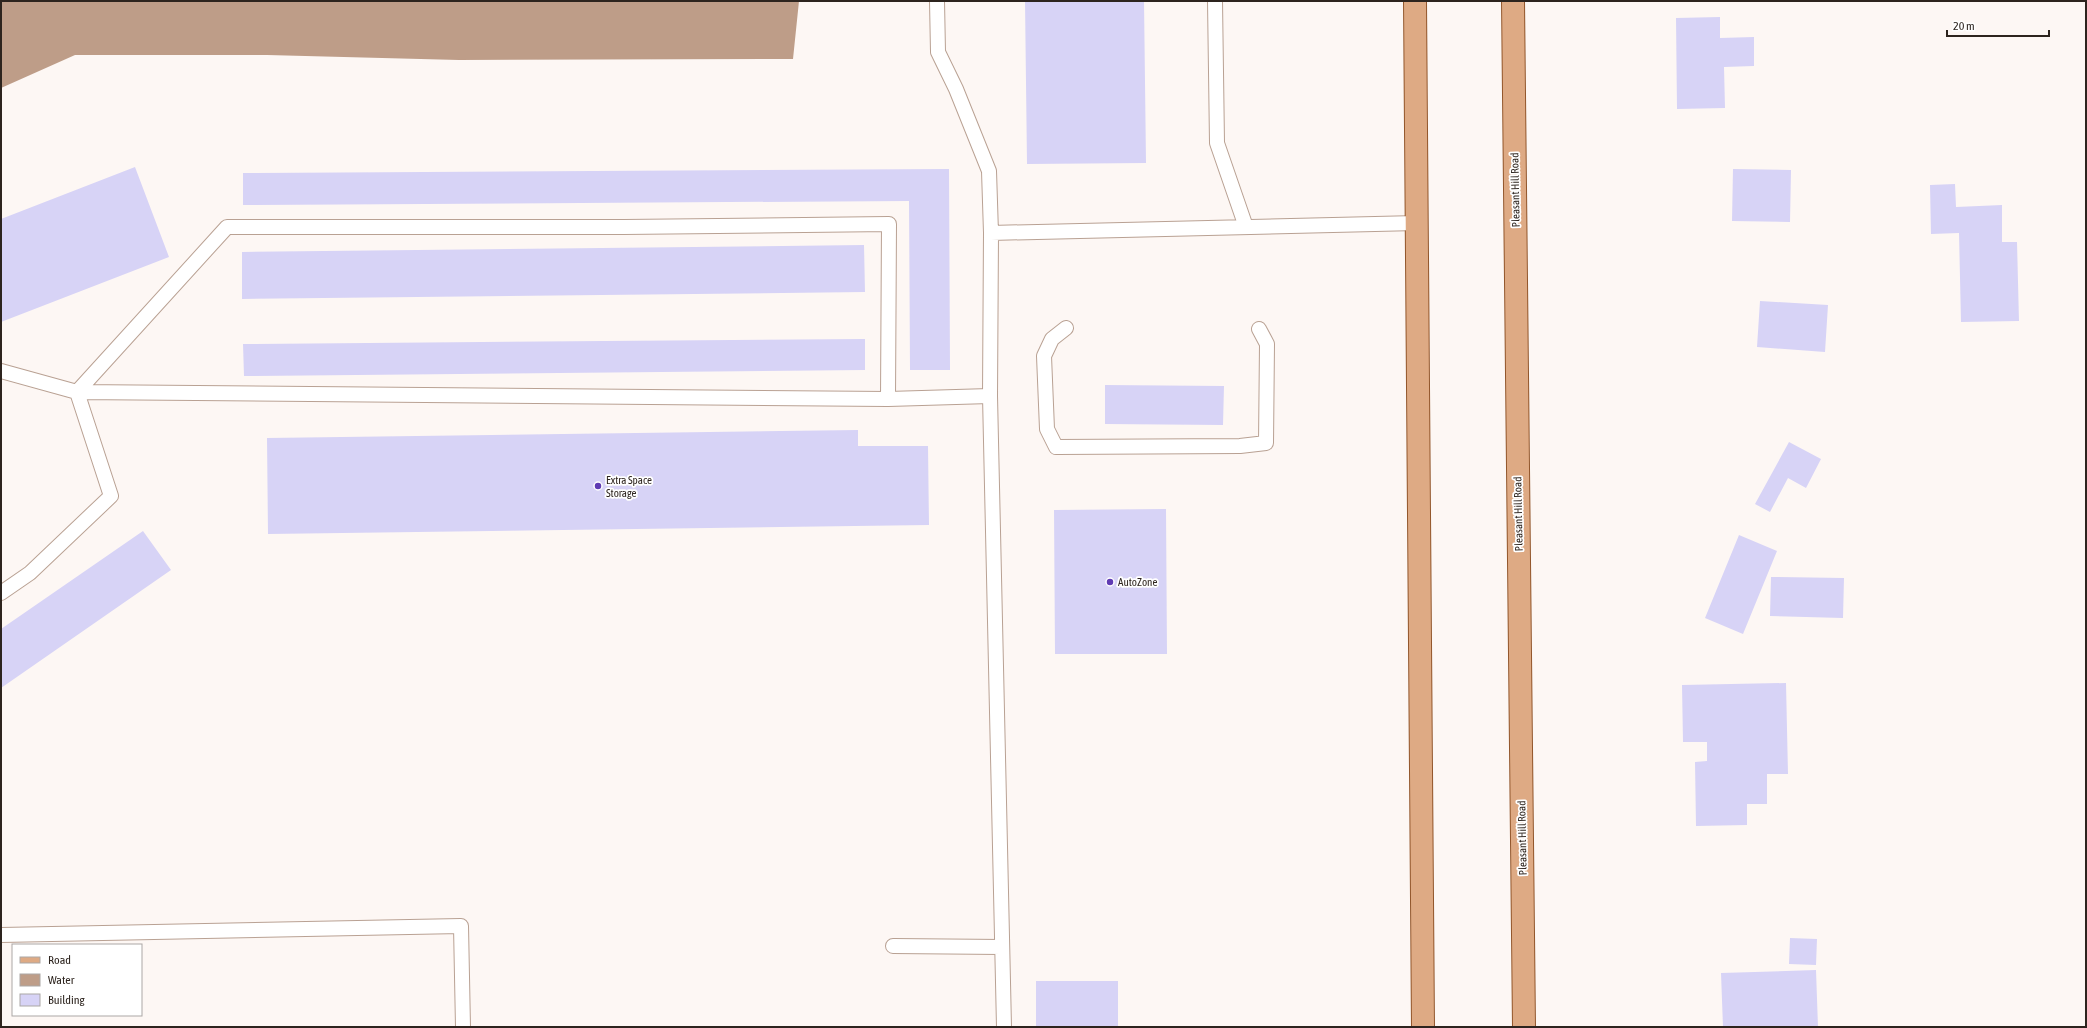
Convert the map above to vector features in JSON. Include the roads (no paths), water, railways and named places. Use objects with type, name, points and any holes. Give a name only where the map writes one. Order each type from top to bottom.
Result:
[{"type":"main road","points":[[1415,1],[1424,1027]]},
{"type":"main road","name":"Pleasant Hill Road","points":[[1513,1],[1524,1027]]},
{"type":"lane","points":[[937,1],[938,52],[956,88],[989,171],[990,396],[1004,1027]]},
{"type":"lane","points":[[1215,1],[1217,143],[1246,227]]},
{"type":"lane","points":[[990,233],[1417,223]]},
{"type":"lane","points":[[77,392],[227,227],[624,227],[889,224],[888,399]]},
{"type":"lane","points":[[1066,328],[1052,339],[1044,356],[1047,429],[1056,447],[1240,446],[1266,443],[1267,344],[1259,329]]},
{"type":"lane","points":[[1,371],[77,392],[888,399],[990,396]]},
{"type":"lane","points":[[1,593],[30,573],[111,496],[77,392]]},
{"type":"lane","points":[[1,935],[461,926],[463,1027]]},
{"type":"lane","points":[[893,946],[1002,947]]},
{"type":"water","points":[[1,1],[799,1],[793,59],[459,60],[267,55],[75,55],[1,88]]},
{"type":"place","name":"Extra Space Storage","points":[[598,486]]},
{"type":"place","name":"AutoZone","points":[[1110,582]]}]
